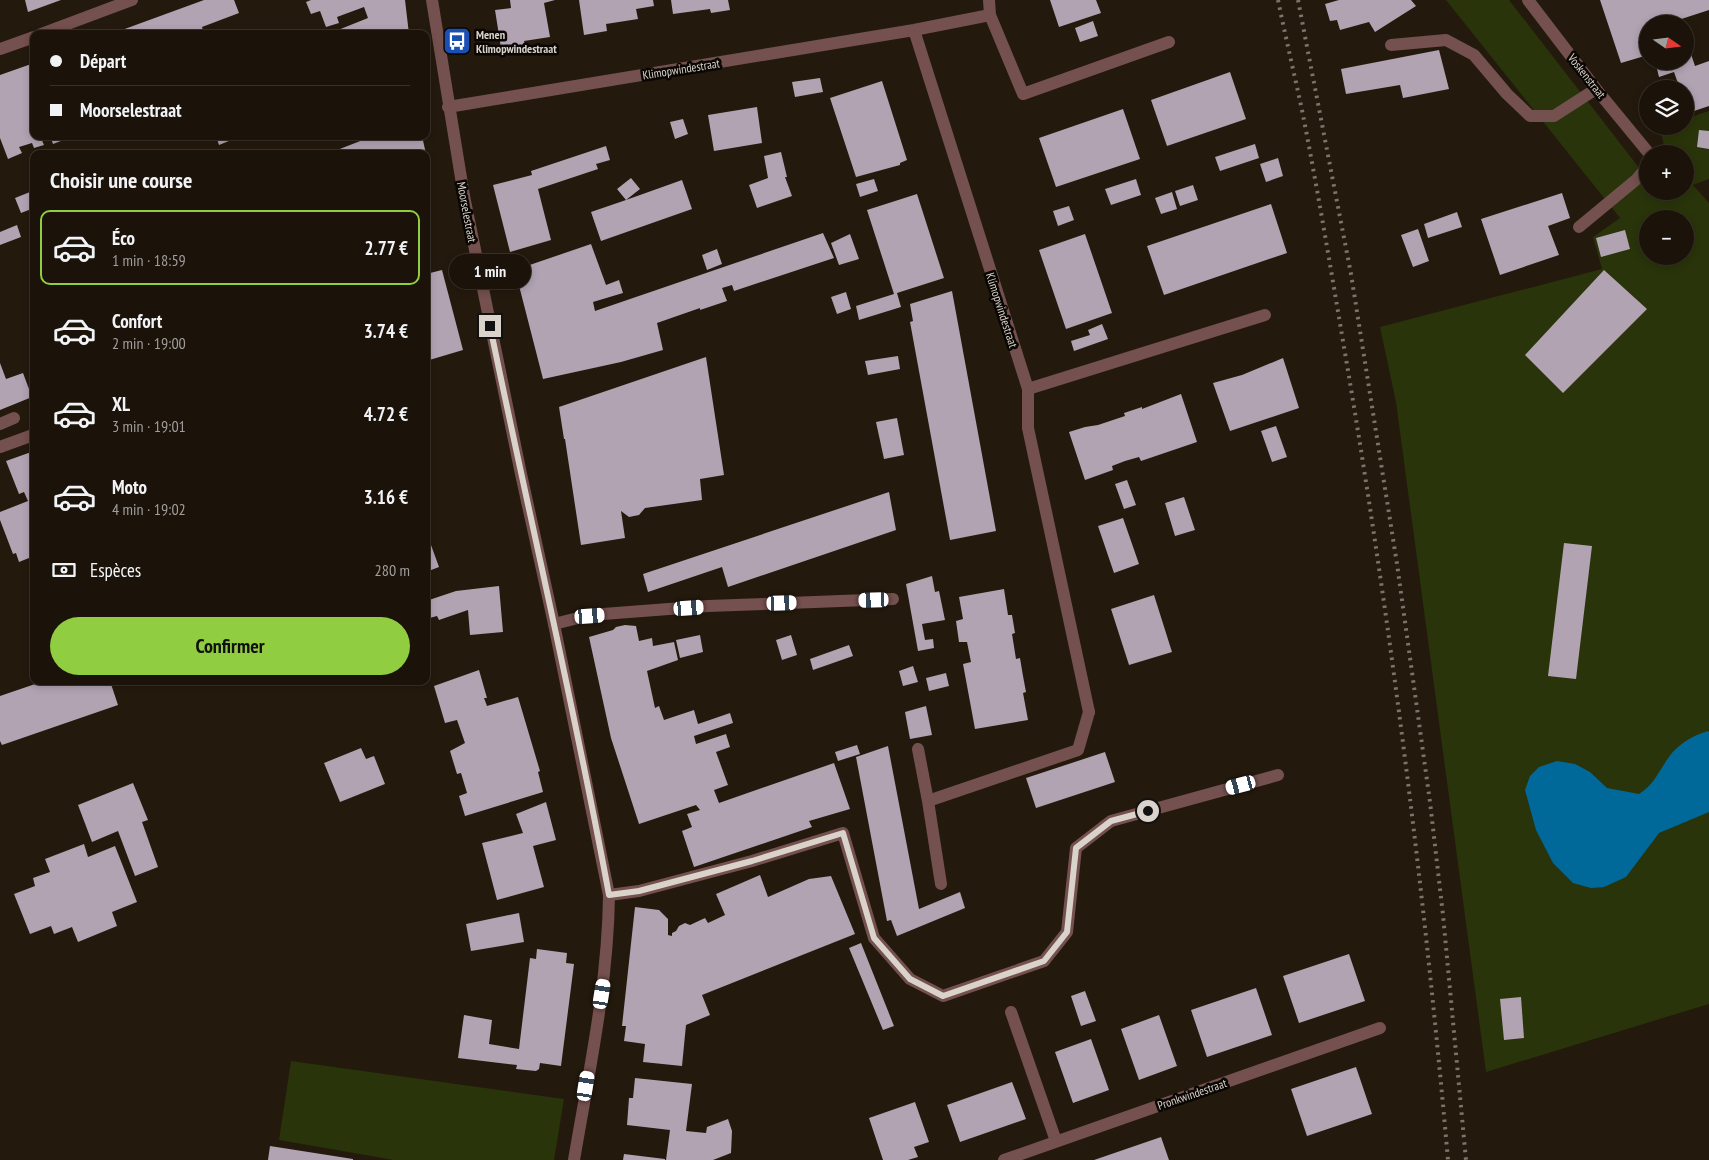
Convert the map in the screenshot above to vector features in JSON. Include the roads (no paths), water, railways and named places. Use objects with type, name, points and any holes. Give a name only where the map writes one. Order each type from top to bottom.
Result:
[{"type":"street","points":[[52,30],[132,0]]},
{"type":"street","name":"Moorselestraat","points":[[432,0],[448,107],[466,206],[609,895],[609,936],[604,976],[574,1160]]},
{"type":"street","points":[[989,0],[990,15],[1022,94],[1169,42]]},
{"type":"street","name":"Voskenstraat","points":[[1528,0],[1640,145]]},
{"type":"street","name":"Klimopwindestraat","points":[[448,107],[914,30],[990,15]]},
{"type":"street","name":"Klimopwindestraat","points":[[914,30],[1028,389],[1028,428],[1089,712],[1078,750],[928,801]]},
{"type":"street","points":[[0,49],[30,38]]},
{"type":"street","points":[[1391,44],[1446,40],[1474,55],[1507,94],[1530,116],[1554,116],[1596,89]]},
{"type":"street","points":[[1579,227],[1639,177]]},
{"type":"street","points":[[1028,389],[1264,316]]},
{"type":"street","points":[[0,424],[14,418]]},
{"type":"street","points":[[0,447],[30,436]]},
{"type":"street","points":[[554,624],[590,616],[708,606],[893,599]]},
{"type":"street","points":[[918,749],[941,884]]},
{"type":"street","points":[[609,895],[639,891],[752,861],[843,833],[874,938],[910,979],[943,996],[1044,961],[1067,932],[1076,848],[1111,821],[1278,775]]},
{"type":"street","points":[[1011,1012],[1056,1141]]},
{"type":"street","name":"Pronkwindestraat","points":[[1004,1160],[1380,1028]]},
{"type":"water","points":[[1708,731],[1709,812],[1659,833],[1626,877],[1604,887],[1591,888],[1573,883],[1553,863],[1536,830],[1525,790],[1530,776],[1539,767],[1557,761],[1575,764],[1590,772],[1607,788],[1639,794],[1653,782],[1669,757],[1681,744],[1696,735]]},
{"type":"railway","points":[[1278,0],[1303,115],[1319,202],[1361,448],[1391,651],[1417,854],[1448,1160]]},
{"type":"railway","points":[[1298,0],[1351,274],[1397,564],[1430,802],[1443,915],[1466,1160]]},
{"type":"place","name":"Menen Klimopwindestraat","points":[[457,41]]}]
